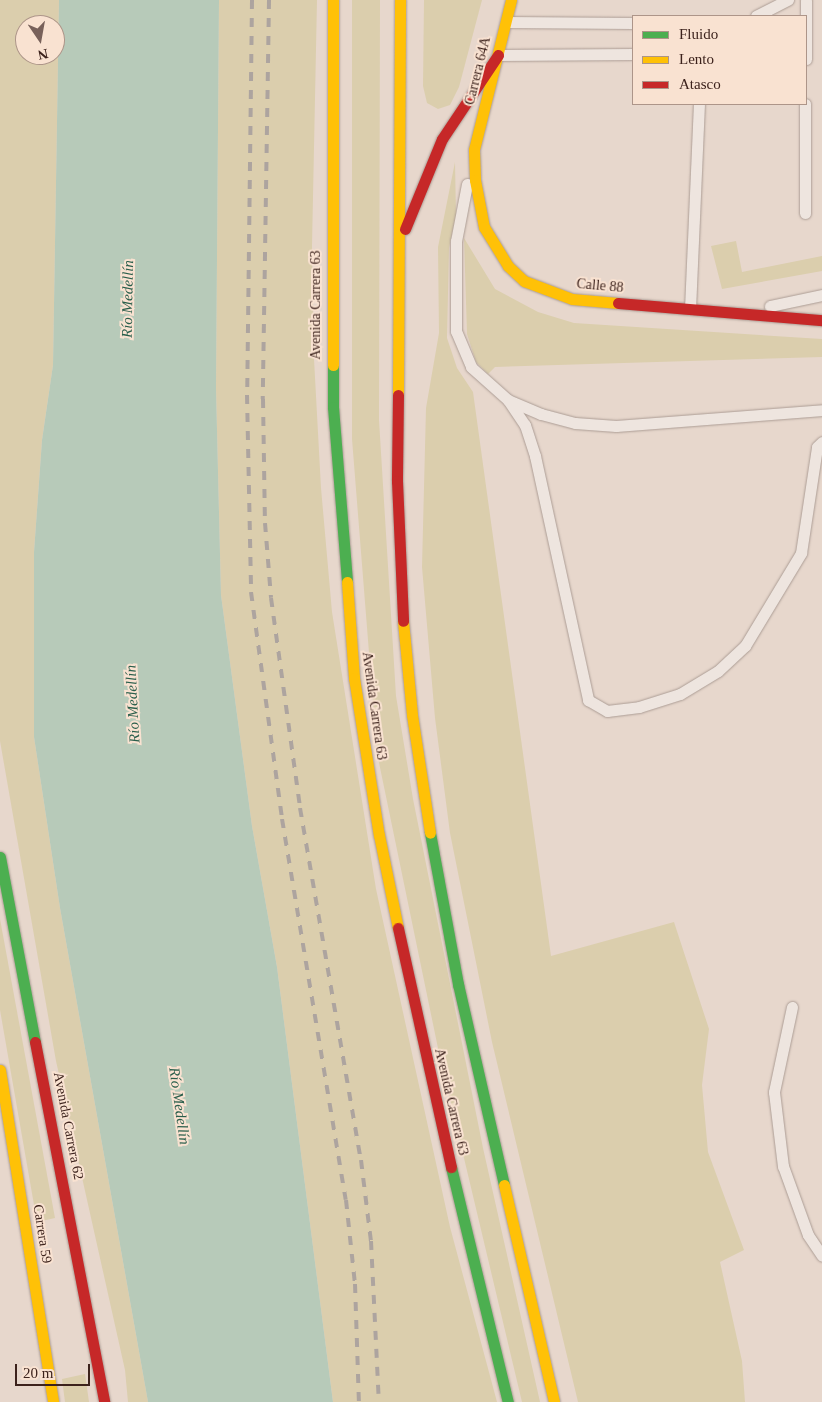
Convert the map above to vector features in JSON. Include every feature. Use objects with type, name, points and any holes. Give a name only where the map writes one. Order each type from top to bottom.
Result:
[{"type":"main road","name":"Avenida Carrera 63","points":[[333,0],[333,407],[354,678],[376,818],[423,1052],[508,1402]]},
{"type":"main road","points":[[400,0],[398,250],[400,558],[404,637],[424,800],[474,1062],[554,1402]]},
{"type":"main road","name":"Carrera 64A","points":[[474,150],[511,0]]},
{"type":"main road","points":[[398,250],[442,139],[498,55]]},
{"type":"main road","name":"Calle 88","points":[[474,150],[475,180],[484,226],[494,247],[524,281],[572,299],[822,320]]},
{"type":"main road","name":"Avenida Carrera 62","points":[[0,857],[104,1402]]},
{"type":"main road","name":"Carrera 59","points":[[0,1070],[53,1402]]},
{"type":"lane","points":[[758,15],[788,0]]},
{"type":"lane","points":[[806,0],[806,15]]},
{"type":"lane","points":[[506,22],[632,23]]},
{"type":"lane","points":[[498,55],[632,54]]},
{"type":"lane","points":[[690,309],[699,105]]},
{"type":"lane","points":[[805,214],[806,105]]},
{"type":"lane","points":[[474,150],[456,241],[456,331],[471,367],[508,400],[525,426],[535,456],[588,700],[607,711],[639,707],[680,694],[718,671],[745,646],[801,553],[817,447],[822,442]]},
{"type":"lane","points":[[736,313],[822,295]]},
{"type":"lane","points":[[508,400],[541,414],[575,423],[616,426],[822,410]]},
{"type":"lane","points":[[792,1007],[774,1092],[782,1166],[808,1236],[822,1256]]},
{"type":"shaded area","points":[[0,0],[59,0],[59,15],[15,15],[15,65],[58,65],[53,365],[42,440],[34,552],[34,737],[60,908],[148,1402],[128,1402],[125,1370],[56,1061],[0,741]]},
{"type":"shaded area","points":[[219,0],[317,0],[312,246],[314,359],[321,488],[332,612],[376,889],[450,1227],[497,1402],[333,1402],[277,967],[252,826],[221,595],[216,388]]},
{"type":"shaded area","points":[[352,0],[380,0],[379,420],[396,696],[413,799],[483,1148],[540,1402],[522,1402],[439,1053],[377,753],[352,439]]},
{"type":"shaded area","points":[[424,0],[482,0],[459,87],[450,105],[438,109],[427,103],[423,86]]},
{"type":"shaded area","points":[[455,162],[456,216],[449,248],[447,338],[457,368],[473,392],[551,956],[674,922],[709,1029],[702,1085],[708,1152],[744,1250],[720,1262],[742,1361],[745,1402],[578,1402],[492,1042],[450,833],[435,718],[422,567],[426,408],[439,333],[438,247]]},
{"type":"shaded area","points":[[464,238],[495,289],[538,312],[574,323],[822,339],[822,357],[495,367],[488,374],[476,362],[467,334]]},
{"type":"shaded area","points":[[736,241],[742,272],[822,256],[822,271],[722,289],[711,246]]},
{"type":"shaded area","points":[[0,919],[55,1218],[37,1222],[0,1010]]},
{"type":"shaded area","points":[[85,1374],[89,1402],[65,1402],[62,1379]]},
{"type":"water","name":"Río Medellín","points":[[59,0],[219,0],[216,388],[221,595],[252,826],[277,967],[333,1402],[148,1402],[60,908],[34,737],[34,552],[42,440],[53,365],[58,65],[65,65],[65,15],[59,15]]},
{"type":"railway","points":[[252,0],[247,395],[251,592],[282,819],[346,1200],[355,1284],[359,1402]]},
{"type":"railway","points":[[269,0],[263,399],[265,523],[271,598],[300,808],[361,1160],[371,1241],[379,1402]]},
{"type":"traffic: fast","points":[[333,365],[333,407],[347,582]]},
{"type":"traffic: fast","points":[[430,833],[458,984],[504,1185]]},
{"type":"traffic: fast","points":[[0,857],[35,1042]]},
{"type":"traffic: fast","points":[[451,1167],[508,1402]]},
{"type":"traffic: slow","points":[[333,0],[333,365]]},
{"type":"traffic: slow","points":[[398,395],[400,0]]},
{"type":"traffic: slow","points":[[511,0],[474,150],[475,180],[484,227],[508,266],[524,281],[572,299],[618,303]]},
{"type":"traffic: slow","points":[[347,582],[354,678],[379,835],[398,928]]},
{"type":"traffic: slow","points":[[403,621],[412,715],[430,833]]},
{"type":"traffic: slow","points":[[0,1070],[53,1402]]},
{"type":"traffic: slow","points":[[504,1185],[554,1402]]},
{"type":"traffic: jam","points":[[405,229],[442,139],[498,55]]},
{"type":"traffic: jam","points":[[618,303],[822,320]]},
{"type":"traffic: jam","points":[[398,395],[397,481],[403,621]]},
{"type":"traffic: jam","points":[[398,928],[451,1167]]},
{"type":"traffic: jam","points":[[35,1042],[104,1402]]}]
